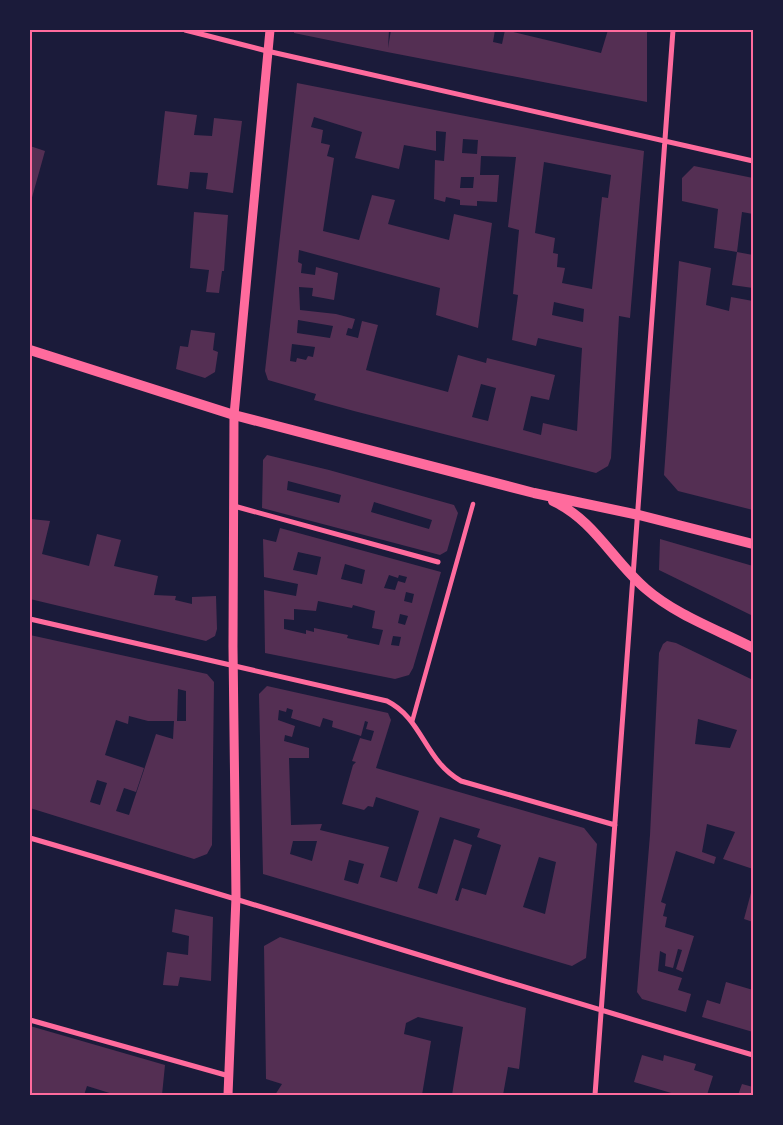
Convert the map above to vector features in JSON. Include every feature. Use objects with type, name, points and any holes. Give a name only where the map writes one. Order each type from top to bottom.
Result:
[{"type":"main road","points":[[30,350],[234,415],[534,493],[639,515],[753,544]]},
{"type":"main road","points":[[534,493],[564,506],[581,519],[634,577],[657,598],[753,648]]},
{"type":"street","points":[[185,30],[267,51],[753,161]]},
{"type":"street","points":[[228,1095],[236,897],[233,664],[234,415],[270,30]]},
{"type":"street","points":[[595,1095],[639,515],[673,30]]},
{"type":"street","points":[[412,722],[473,504]]},
{"type":"street","points":[[234,506],[438,562]]},
{"type":"street","points":[[30,618],[387,701],[400,708],[412,722],[440,766],[461,781],[615,825]]},
{"type":"street","points":[[30,838],[236,897],[601,1011],[753,1055]]},
{"type":"street","points":[[30,1020],[229,1076]]},
{"type":"building","points":[[294,30],[389,30],[388,48],[391,30],[495,30],[493,42],[502,44],[505,30],[601,53],[608,30],[647,30],[647,102],[387,52],[294,33]]},
{"type":"building","points":[[297,83],[644,151],[630,318],[619,316],[611,458],[608,466],[596,473],[314,400],[316,394],[268,380],[265,371]],"holes":[[[314,117],[362,132],[355,158],[399,169],[404,145],[436,151],[436,131],[446,132],[444,161],[435,160],[434,199],[445,202],[446,197],[460,200],[460,205],[477,206],[477,201],[497,202],[499,175],[480,175],[481,156],[516,157],[508,227],[519,230],[513,294],[518,295],[512,340],[536,346],[538,338],[582,348],[577,431],[543,423],[541,435],[523,430],[531,396],[549,400],[555,375],[487,358],[486,363],[458,355],[448,392],[366,370],[378,325],[362,321],[358,338],[346,335],[348,328],[352,329],[355,319],[336,314],[300,310],[299,287],[313,288],[312,296],[334,300],[338,273],[316,267],[315,275],[301,273],[302,264],[298,262],[299,250],[440,288],[436,315],[478,328],[492,223],[454,214],[449,240],[388,224],[395,200],[372,195],[359,240],[323,231],[334,158],[327,156],[330,145],[321,143],[323,130],[311,127]],[[463,139],[478,140],[477,154],[462,153]],[[544,162],[611,175],[608,198],[602,197],[592,289],[562,283],[565,268],[557,267],[558,254],[553,253],[555,238],[535,233]],[[461,177],[474,177],[473,188],[460,188]],[[554,302],[584,309],[583,322],[552,315]],[[298,320],[333,326],[330,338],[297,333]],[[292,344],[315,347],[313,357],[308,356],[306,360],[297,358],[296,362],[290,361]],[[481,384],[496,388],[488,421],[472,417]]]},
{"type":"building","points":[[165,111],[197,115],[194,135],[212,136],[214,118],[242,121],[233,193],[206,189],[208,173],[190,172],[188,189],[157,185]]},
{"type":"building","points":[[30,146],[45,151],[31,201],[30,201]]},
{"type":"building","points":[[694,166],[753,178],[753,214],[742,212],[737,252],[714,248],[718,209],[682,201],[682,178]]},
{"type":"building","points":[[194,212],[228,215],[224,271],[222,271],[219,293],[206,292],[209,270],[190,268]]},
{"type":"building","points":[[737,252],[753,255],[753,288],[732,285]]},
{"type":"building","points":[[679,261],[711,268],[706,305],[729,311],[731,297],[753,301],[753,510],[678,491],[664,475]]},
{"type":"building","points":[[191,330],[215,333],[213,350],[218,352],[215,372],[205,378],[176,369],[180,346],[188,347]]},
{"type":"building","points":[[267,455],[329,470],[454,505],[458,513],[447,551],[440,555],[262,508],[263,460]],"holes":[[[288,481],[341,495],[339,503],[287,490]],[[374,502],[432,520],[429,529],[371,512]]]},
{"type":"building","points":[[31,519],[50,521],[42,554],[89,566],[97,534],[121,540],[114,566],[158,576],[154,595],[176,596],[175,600],[192,604],[192,597],[216,596],[217,629],[215,636],[206,641],[30,599]]},
{"type":"building","points":[[280,528],[441,572],[413,668],[409,675],[395,679],[265,653],[264,590],[296,596],[298,584],[264,577],[263,539],[276,542]],"holes":[[[298,552],[321,557],[317,575],[293,570]],[[345,564],[365,570],[362,584],[341,579]],[[389,575],[398,578],[399,575],[407,577],[405,583],[398,581],[395,590],[384,588]],[[406,592],[414,594],[412,603],[404,601]],[[318,601],[352,608],[353,605],[375,611],[372,628],[383,630],[379,645],[347,638],[348,635],[314,628],[314,632],[306,630],[306,634],[284,629],[284,619],[294,620],[294,609],[316,611]],[[400,614],[408,616],[405,625],[398,623]],[[393,636],[401,637],[399,646],[391,645]]]},
{"type":"building","points":[[660,539],[753,566],[753,616],[659,570]]},
{"type":"building","points":[[30,635],[207,674],[214,682],[212,845],[207,854],[194,859],[30,808]],"holes":[[[178,689],[186,691],[186,721],[177,721]],[[129,716],[148,721],[174,721],[173,739],[156,734],[129,815],[116,811],[124,788],[136,792],[144,768],[105,755],[116,720],[128,724]],[[97,780],[107,783],[100,805],[90,802]]]},
{"type":"building","points":[[667,641],[676,643],[753,680],[753,869],[723,859],[735,832],[707,824],[702,852],[716,857],[714,864],[676,851],[661,902],[666,904],[663,916],[667,917],[665,927],[694,936],[683,972],[676,969],[682,950],[678,949],[673,968],[665,966],[666,954],[660,951],[658,971],[682,978],[678,990],[691,994],[686,1012],[642,999],[637,992],[650,835],[659,653],[663,644]],"holes":[[[698,719],[737,730],[730,748],[695,744]]]},
{"type":"building","points":[[267,686],[388,713],[391,720],[376,768],[584,828],[597,844],[586,958],[572,966],[263,874],[259,694]],"holes":[[[287,708],[293,710],[291,718],[320,727],[323,718],[333,721],[332,727],[361,736],[365,721],[368,722],[366,729],[374,731],[371,741],[360,738],[352,761],[356,762],[353,765],[342,804],[364,810],[368,806],[373,807],[376,797],[419,811],[397,882],[380,877],[389,847],[320,830],[322,824],[291,825],[289,758],[309,758],[309,748],[284,741],[285,735],[292,737],[295,726],[278,720],[279,710],[286,712]],[[440,817],[480,829],[477,837],[501,845],[486,895],[462,888],[458,901],[455,900],[472,845],[454,839],[437,894],[418,888]],[[293,841],[317,841],[312,861],[290,854]],[[539,857],[556,862],[545,914],[523,907]],[[349,860],[364,864],[358,884],[344,880]]]},
{"type":"building","points":[[753,889],[753,922],[744,919]]},
{"type":"building","points":[[175,909],[213,917],[211,981],[180,977],[178,986],[163,985],[167,952],[188,955],[189,936],[172,932]]},
{"type":"building","points":[[280,937],[526,1008],[519,1069],[508,1067],[503,1095],[452,1095],[463,1027],[418,1017],[406,1023],[404,1034],[431,1041],[422,1095],[275,1095],[282,1084],[266,1079],[264,946]]},
{"type":"building","points":[[726,982],[753,990],[753,1032],[702,1017],[707,1000],[720,1004]]},
{"type":"building","points":[[30,1026],[165,1065],[162,1095],[116,1095],[87,1086],[84,1095],[30,1095]]},
{"type":"building","points":[[642,1055],[663,1061],[664,1055],[696,1064],[694,1070],[713,1076],[707,1095],[678,1095],[634,1082]]},
{"type":"building","points":[[742,1084],[753,1087],[753,1095],[738,1095]]}]
